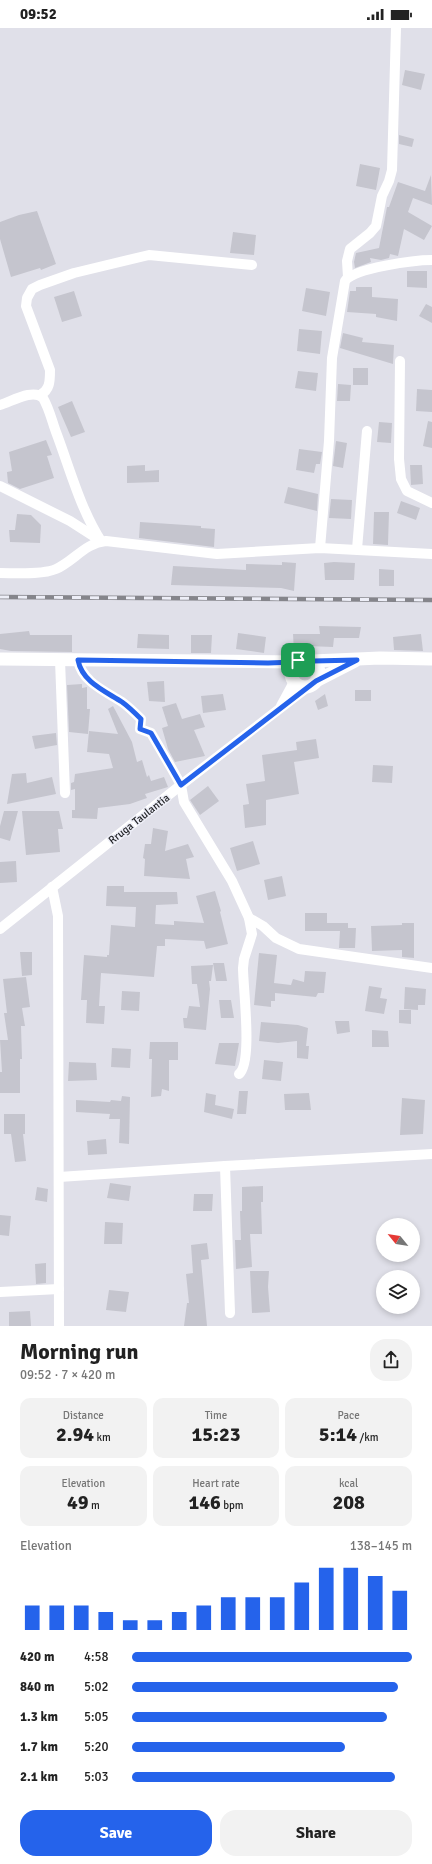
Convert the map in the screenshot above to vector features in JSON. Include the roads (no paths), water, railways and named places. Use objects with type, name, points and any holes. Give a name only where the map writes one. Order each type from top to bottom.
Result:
[{"type":"main road","points":[[0,659],[268,663],[295,662],[303,658],[313,661],[380,658],[432,659]]},
{"type":"main road","points":[[268,663],[301,686],[312,684],[357,660]]},
{"type":"main road","points":[[312,684],[319,671],[313,661]]},
{"type":"main road","points":[[292,679],[291,669],[295,662]]},
{"type":"street","points":[[320,548],[329,441],[332,358],[344,285],[348,277],[347,261],[350,249],[370,233],[376,226],[382,196],[392,170],[396,28]]},
{"type":"street","points":[[0,406],[29,395],[40,395],[46,392],[50,381],[50,370],[26,306],[27,298],[32,289],[74,273],[149,255],[252,265]]},
{"type":"street","points":[[348,277],[353,274],[394,264],[432,260]]},
{"type":"street","points":[[400,361],[399,459],[401,479],[407,491],[432,503]]},
{"type":"street","points":[[40,395],[45,401],[80,500],[91,525],[101,541]]},
{"type":"street","points":[[356,549],[367,430]]},
{"type":"street","points":[[0,486],[70,521],[101,541]]},
{"type":"street","points":[[0,573],[49,571],[64,564],[92,544],[101,541],[217,554],[320,548],[432,554]]},
{"type":"street","points":[[60,660],[65,793]]},
{"type":"street","points":[[78,660],[82,672],[99,689],[123,703],[141,719],[140,729],[151,733],[181,785],[184,802],[232,882],[249,918],[252,934],[243,968],[247,1049],[246,1062],[239,1074]]},
{"type":"street","name":"Rruga Taulantia","points":[[279,710],[292,679]]},
{"type":"street","name":"Rruga Taulantia","points":[[0,929],[181,785],[312,684]]},
{"type":"street","points":[[52,887],[58,916],[60,1326]]},
{"type":"street","points":[[249,918],[263,926],[276,938],[299,949],[432,968]]},
{"type":"street","points":[[59,1177],[432,1154]]},
{"type":"street","points":[[225,1166],[230,1313]]},
{"type":"street","points":[[0,1292],[59,1289]]},
{"type":"railway","points":[[0,597],[432,600]]}]
